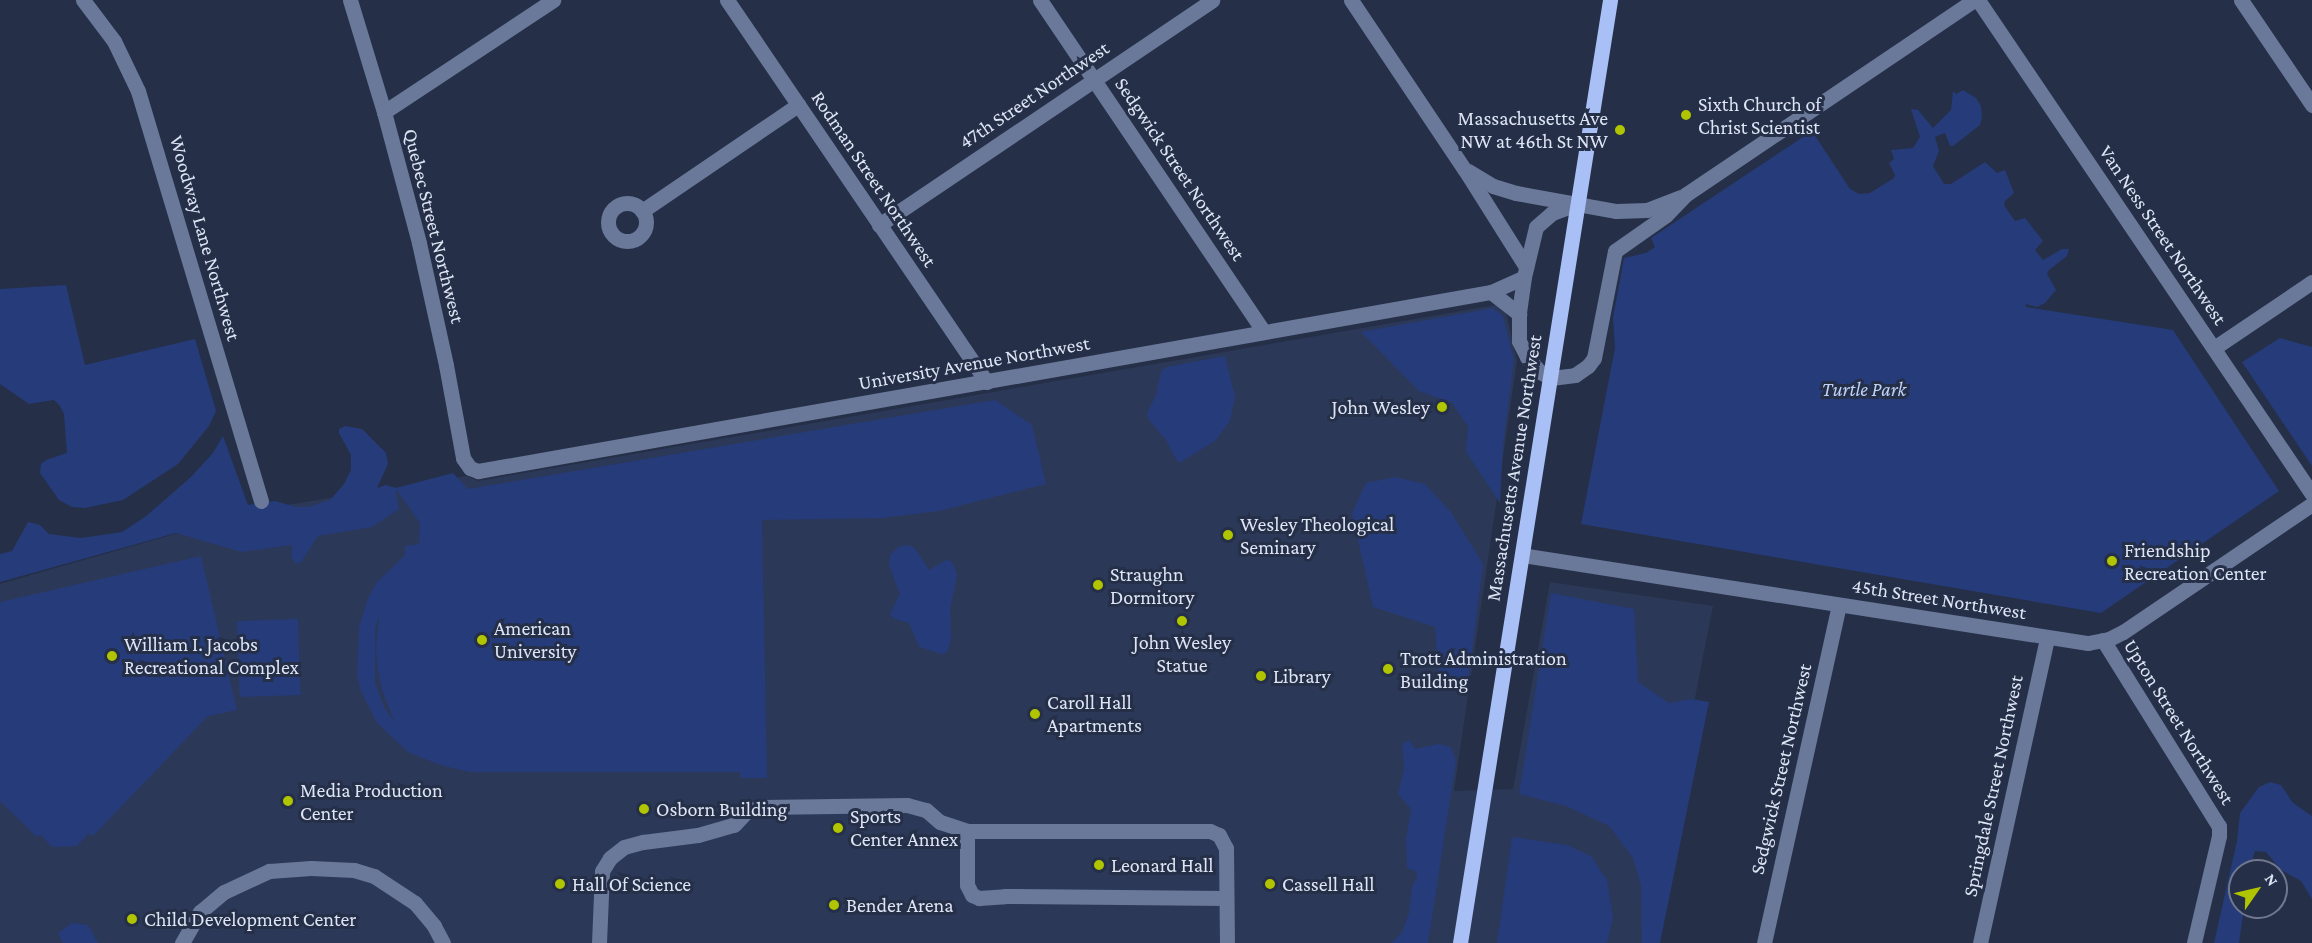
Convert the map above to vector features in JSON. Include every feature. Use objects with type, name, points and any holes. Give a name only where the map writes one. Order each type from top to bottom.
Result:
[{"type":"main road","name":"Massachusetts Avenue Northwest","points":[[1460,943],[1610,0]]},
{"type":"street","name":"Woodway Lane Northwest","points":[[83,0],[114,41],[138,90],[261,501]]},
{"type":"street","name":"Quebec Street Northwest","points":[[350,0],[384,112],[430,291],[460,449],[466,465]]},
{"type":"street","points":[[384,112],[553,0]]},
{"type":"street","name":"Rodman Street Northwest","points":[[727,0],[987,382]]},
{"type":"street","name":"Sedgwick Street Northwest","points":[[1040,0],[1264,332]]},
{"type":"street","name":"47th Street Northwest","points":[[879,225],[1212,0]]},
{"type":"street","points":[[1351,0],[1465,170],[1525,272]]},
{"type":"street","points":[[1577,204],[1552,213],[1541,222],[1534,233],[1525,272],[1519,314],[1519,341],[1527,357],[1540,372],[1551,378],[1575,375],[1588,366],[1594,358],[1615,251],[1666,215],[1685,195],[1974,0]]},
{"type":"street","name":"Van Ness Street Northwest","points":[[1978,0],[2312,494]]},
{"type":"street","points":[[2241,0],[2312,105]]},
{"type":"street","points":[[642,211],[798,105]]},
{"type":"street","points":[[1465,170],[1493,186],[1623,212],[1647,210],[1685,195]]},
{"type":"street","name":"University Avenue Northwest","points":[[466,465],[478,471],[489,470],[1491,292],[1525,272]]},
{"type":"street","points":[[2214,348],[2312,282]]},
{"type":"street","points":[[1491,292],[1519,314]]},
{"type":"street","name":"45th Street Northwest","points":[[1522,555],[2077,643],[2103,640],[2123,632],[2312,504]]},
{"type":"street","name":"Sedgwick Street Northwest","points":[[1764,943],[1839,605]]},
{"type":"street","name":"Springdale Street Northwest","points":[[1980,943],[2047,638]]},
{"type":"street","name":"Upton Street Northwest","points":[[2103,640],[2219,826],[2219,836],[2194,943]]},
{"type":"street","points":[[599,943],[602,871],[610,858],[624,848],[643,842],[698,836],[734,825],[747,811],[761,807],[907,805],[926,810],[940,822],[967,831],[1210,831],[1219,835],[1226,848],[1227,943]]},
{"type":"street","points":[[967,831],[966,885],[972,895],[979,898],[1005,896],[1225,897]]},
{"type":"street","points":[[182,943],[200,912],[240,883],[283,868],[322,868],[368,874],[404,894],[425,914],[443,943]]},
{"type":"shaded area","name":"American University","points":[[1496,305],[1506,313],[1517,361],[1454,791],[1513,789],[1550,582],[1713,606],[1647,943],[0,943],[0,584],[262,509],[467,476],[478,481]]},
{"type":"green space","name":"Turtle Park","points":[[1963,90],[1976,98],[1981,106],[1982,117],[1980,125],[1953,146],[1950,146],[1945,133],[1935,137],[1939,151],[1933,166],[1944,184],[1951,184],[1985,162],[1997,173],[2005,170],[2014,193],[2004,205],[2015,221],[2025,218],[2043,241],[2035,250],[2043,260],[2062,249],[2069,249],[2067,256],[2047,274],[2056,290],[2045,303],[2037,307],[2025,304],[2026,307],[2173,330],[2279,491],[2101,613],[1581,524],[1615,348],[1613,318],[1624,258],[1646,253],[1655,247],[1651,238],[1812,131],[1850,189],[1859,194],[1870,193],[1894,178],[1895,175],[1889,163],[1894,159],[1891,150],[1913,148],[1920,137],[1911,109],[1918,110],[1933,128],[1951,110],[1953,91],[1956,94]]},
{"type":"green space","points":[[66,285],[85,365],[195,339],[216,411],[209,426],[178,464],[123,500],[85,508],[72,507],[59,500],[40,473],[41,464],[46,460],[67,453],[64,414],[60,406],[54,400],[29,404],[0,384],[0,289]]},
{"type":"green space","points":[[1493,308],[1503,316],[1514,360],[1503,445],[1500,503],[1466,452],[1468,427],[1452,403],[1419,391],[1361,332]]},
{"type":"green space","points":[[2280,338],[2312,347],[2312,466],[2242,362]]},
{"type":"green space","points":[[1225,356],[1235,397],[1230,421],[1216,440],[1181,462],[1177,461],[1166,440],[1149,420],[1147,413],[1156,395],[1161,371],[1167,367]]},
{"type":"green space","points":[[995,400],[1032,425],[1046,484],[939,511],[882,518],[762,520],[767,778],[740,778],[740,772],[470,772],[440,765],[408,752],[377,723],[360,689],[357,674],[359,627],[368,598],[377,582],[405,555],[405,546],[419,544],[420,523],[396,489],[399,509],[372,527],[318,536],[301,562],[296,564],[291,557],[292,545],[242,552],[176,533],[0,582],[0,554],[12,551],[28,522],[40,525],[49,534],[81,538],[122,532],[145,517],[191,477],[213,453],[223,436],[248,505],[275,501],[296,507],[309,507],[330,500],[344,484],[351,470],[351,455],[339,433],[339,429],[345,426],[362,429],[386,453],[388,464],[377,488],[386,485],[396,488],[453,473],[468,489]],"holes":[[[379,616],[376,650],[382,690],[394,721],[384,707],[375,682],[375,629]]]},
{"type":"green space","points":[[1395,477],[1425,484],[1451,512],[1483,564],[1467,691],[1439,679],[1435,627],[1373,607],[1352,513],[1366,483]]},
{"type":"green space","points":[[905,545],[914,547],[929,570],[946,560],[951,561],[955,568],[957,575],[950,610],[951,639],[947,652],[942,654],[919,647],[909,623],[894,619],[890,614],[900,594],[889,565],[890,555],[897,548]]},
{"type":"green space","name":"William I. Jacobs Recreational Complex","points":[[201,556],[237,710],[208,716],[93,836],[89,833],[77,846],[52,847],[40,834],[37,837],[0,801],[0,602]]},
{"type":"green space","points":[[1551,593],[1634,609],[1638,682],[1669,703],[1692,699],[1709,702],[1660,943],[1642,943],[1641,886],[1633,858],[1609,826],[1566,806],[1519,794]]},
{"type":"green space","points":[[298,619],[301,695],[240,697],[237,621]]},
{"type":"green space","points":[[1409,740],[1415,749],[1439,744],[1451,747],[1456,761],[1428,943],[1392,943],[1402,932],[1409,913],[1412,887],[1417,877],[1416,871],[1408,869],[1407,866],[1406,839],[1411,809],[1398,794],[1404,769],[1402,744]]},
{"type":"green space","points":[[2270,782],[2281,785],[2293,803],[2312,816],[2312,899],[2301,881],[2288,874],[2288,859],[2272,859],[2266,852],[2255,851],[2253,859],[2233,859],[2240,813],[2259,787]]},
{"type":"green space","points":[[1512,837],[1567,845],[1591,856],[1607,880],[1613,918],[1607,943],[1497,943]]},
{"type":"green space","points":[[2228,881],[2228,919],[2242,919],[2239,943],[2214,943]]},
{"type":"green space","points":[[72,923],[88,925],[98,943],[63,943],[58,933]]},
{"type":"place","name":"Sixth Church of Christ Scientist","points":[[1686,115]]},
{"type":"place","name":"Massachusetts Ave NW at 46th St NW","points":[[1620,130]]},
{"type":"place","name":"John Wesley","points":[[1442,407]]},
{"type":"place","name":"Wesley Theological Seminary","points":[[1228,535]]},
{"type":"place","name":"Friendship Recreation Center","points":[[2112,561]]},
{"type":"place","name":"Straughn Dormitory","points":[[1098,585]]},
{"type":"place","name":"John Wesley Statue","points":[[1182,621]]},
{"type":"place","name":"American University","points":[[482,640]]},
{"type":"place","name":"William I. Jacobs Recreational Complex","points":[[112,656]]},
{"type":"place","name":"Trott Administration Building","points":[[1388,669]]},
{"type":"place","name":"Library","points":[[1261,676]]},
{"type":"place","name":"Caroll Hall Apartments","points":[[1035,714]]},
{"type":"place","name":"Media Production Center","points":[[288,801]]},
{"type":"place","name":"Osborn Building","points":[[644,809]]},
{"type":"place","name":"Sports Center Annex","points":[[838,828]]},
{"type":"place","name":"Leonard Hall","points":[[1099,865]]},
{"type":"place","name":"Hall Of Science","points":[[560,884]]},
{"type":"place","name":"Cassell Hall","points":[[1270,884]]},
{"type":"place","name":"Bender Arena","points":[[834,905]]},
{"type":"place","name":"Child Development Center","points":[[132,919]]}]
